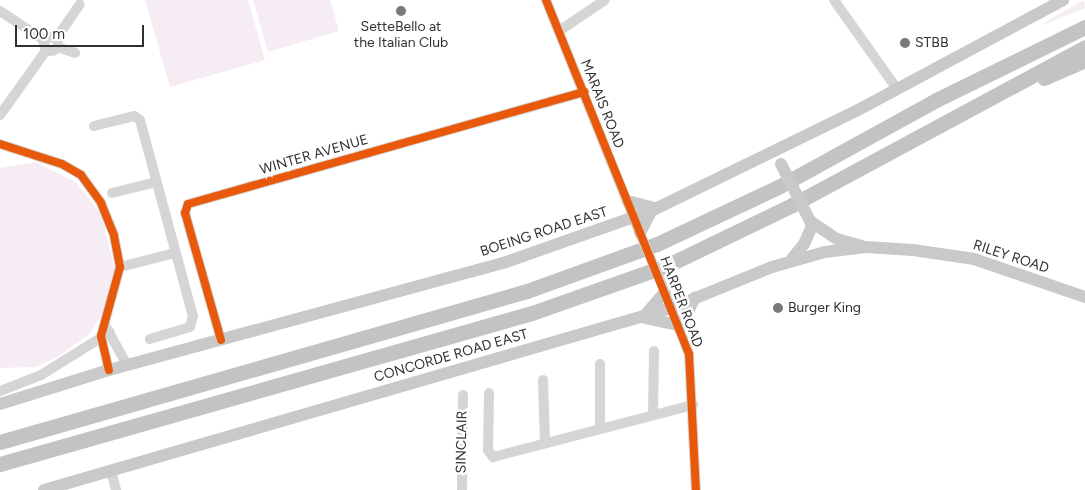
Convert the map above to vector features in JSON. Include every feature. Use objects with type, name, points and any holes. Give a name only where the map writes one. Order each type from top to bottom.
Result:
[{"type":"highway","points":[[0,442],[526,291],[658,244],[778,188],[936,100],[1085,27]]},
{"type":"highway","points":[[0,464],[532,313],[668,265],[792,205],[1085,47]]},
{"type":"highway","points":[[947,121],[1085,60]]},
{"type":"highway","points":[[0,436],[84,417]]},
{"type":"highway","points":[[0,472],[137,426]]},
{"type":"main road","name":"BOEING ROAD EAST","points":[[0,404],[109,370],[506,262],[654,210],[762,159],[1063,0]]},
{"type":"main road","points":[[781,164],[787,152],[829,124]]},
{"type":"main road","points":[[762,159],[781,164],[811,223],[837,239],[866,248]]},
{"type":"main road","points":[[618,223],[640,233],[654,210],[628,201]]},
{"type":"main road","points":[[791,260],[804,244],[811,223]]},
{"type":"main road","name":"CONCORDE ROAD EAST","points":[[44,490],[671,308],[791,260],[866,248]]},
{"type":"main road","name":"RILEY ROAD","points":[[866,248],[913,250],[974,259],[1085,297]]},
{"type":"main road","points":[[665,292],[693,298],[679,326],[640,317],[665,292]]},
{"type":"street","name":"MARAIS ROAD","points":[[546,0],[634,217]]},
{"type":"street","points":[[559,31],[605,0]]},
{"type":"street","points":[[834,0],[898,88]]},
{"type":"street","points":[[0,115],[80,4]]},
{"type":"street","points":[[0,11],[51,44],[75,53]]},
{"type":"street","name":"WINTER AVENUE","points":[[221,340],[185,213],[188,204],[584,92]]},
{"type":"street","points":[[94,126],[138,117],[194,320],[184,330],[150,339]]},
{"type":"street","points":[[0,144],[62,164],[81,175],[101,203],[114,236],[120,267],[105,331],[109,370]]},
{"type":"street","points":[[112,193],[156,182]]},
{"type":"street","name":"HARPER ROAD","points":[[634,217],[689,354],[696,490]]},
{"type":"street","points":[[120,267],[176,253]]},
{"type":"street","points":[[105,331],[127,365]]},
{"type":"street","points":[[0,391],[41,375],[105,331]]},
{"type":"street","points":[[653,414],[654,351]]},
{"type":"street","points":[[600,364],[600,429]]},
{"type":"street","points":[[543,380],[545,443]]},
{"type":"street","points":[[489,393],[491,456],[693,405]]},
{"type":"street","name":"SINCLAIR","points":[[462,490],[463,395]]},
{"type":"street","points":[[111,471],[116,490]]},
{"type":"shaded area","points":[[145,0],[248,0],[265,60],[170,87]]},
{"type":"shaded area","points":[[253,0],[330,0],[339,31],[268,52]]},
{"type":"shaded area","points":[[1084,0],[1085,8],[1037,27]]},
{"type":"shaded area","points":[[35,162],[76,182],[101,214],[115,270],[103,313],[89,334],[59,356],[36,367],[0,368],[0,168]]},
{"type":"cycle path","points":[[546,0],[689,354],[696,490]]},
{"type":"cycle path","points":[[221,340],[185,213],[188,204],[584,92]]},
{"type":"cycle path","points":[[0,144],[62,164],[81,175],[101,203],[114,236],[120,267],[101,336],[109,370]]},
{"type":"place","name":"SetteBello at the Italian Club","points":[[401,11]]},
{"type":"place","name":"STBB","points":[[905,43]]},
{"type":"place","name":"Burger King","points":[[778,308]]}]
